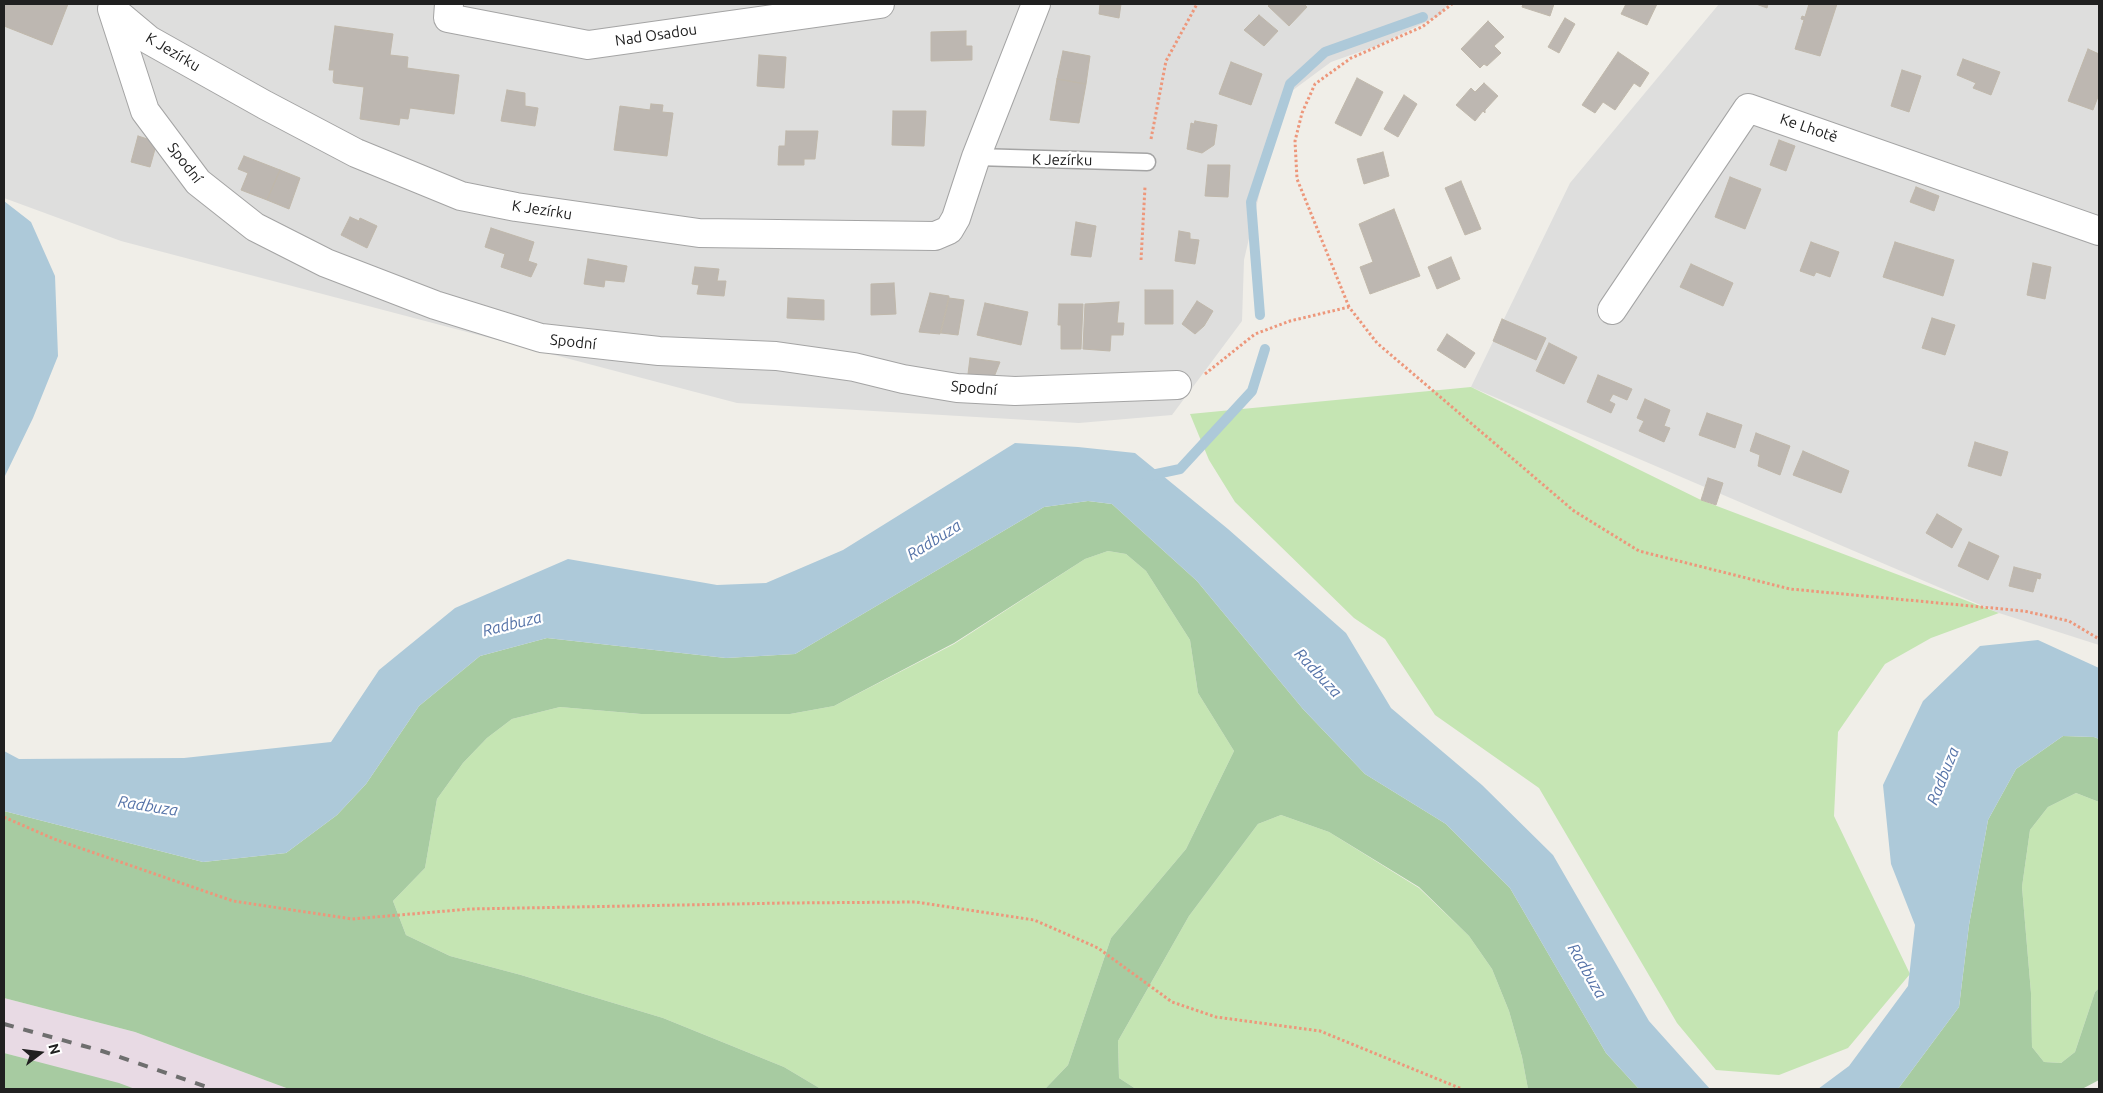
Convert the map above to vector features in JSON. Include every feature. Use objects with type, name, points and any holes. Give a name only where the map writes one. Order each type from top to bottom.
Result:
[{"type":"street","name":"Nad Osadou","points":[[450,4],[448,18],[588,45],[880,4]]},
{"type":"street","name":"K Jezírku","points":[[110,6],[148,40],[265,106],[356,153],[460,196],[516,207],[699,233],[935,236],[949,230],[956,218],[976,158],[1036,4]]},
{"type":"street","name":"Spodní","points":[[110,6],[145,111],[198,182],[255,227],[326,262],[435,305],[541,338],[659,351],[776,356],[854,367],[903,379],[957,388],[1015,391],[1177,386]]},
{"type":"street","name":"Ke Lhotě","points":[[1612,310],[1748,108],[2099,232]]},
{"type":"lane","name":"K Jezírku","points":[[976,158],[1147,162]]},
{"type":"path","points":[[1141,260],[1147,162],[1166,61],[1197,4]]},
{"type":"path","points":[[1452,4],[1422,27],[1352,58],[1315,84],[1302,113],[1294,141],[1296,179],[1349,308],[1376,343],[1574,512],[1639,551],[1790,588],[2024,611],[2069,621],[2099,640]]},
{"type":"path","points":[[1177,386],[1198,379],[1255,334],[1290,321],[1349,308]]},
{"type":"path","points":[[4,817],[54,839],[233,901],[352,919],[470,909],[786,902],[916,902],[1034,920],[1098,948],[1172,1002],[1216,1017],[1320,1031],[1462,1089]]},
{"type":"shaded area","points":[[4,4],[1448,4],[1440,15],[1379,45],[1331,62],[1285,96],[1272,139],[1244,260],[1242,321],[1172,415],[1079,423],[737,403],[121,241],[4,198]]},
{"type":"shaded area","points":[[1719,4],[2099,4],[2099,645],[1999,613],[1471,387],[1570,183]]},
{"type":"shaded area","points":[[4,998],[135,1032],[289,1089],[135,1089],[4,1053]]},
{"type":"green space","points":[[1471,387],[1701,500],[1999,613],[1931,638],[1885,664],[1838,732],[1834,816],[1910,974],[1848,1048],[1779,1075],[1716,1070],[1677,1023],[1539,788],[1435,715],[1385,639],[1354,618],[1235,502],[1209,460],[1190,414]]},
{"type":"green space","points":[[1088,501],[1112,504],[1197,581],[1303,709],[1365,774],[1446,824],[1510,888],[1606,1053],[1639,1089],[1528,1089],[1522,1057],[1509,1011],[1492,969],[1469,936],[1419,887],[1329,832],[1281,815],[1258,824],[1189,916],[1118,1041],[1119,1078],[1136,1089],[1045,1089],[1068,1065],[1111,938],[1186,849],[1234,751],[1198,693],[1190,640],[1146,571],[1126,554],[1108,551],[1085,559],[954,643],[834,706],[790,714],[641,714],[560,707],[512,719],[487,738],[463,763],[437,799],[425,868],[393,901],[406,935],[450,956],[521,975],[663,1018],[784,1067],[821,1089],[289,1089],[135,1032],[4,998],[4,811],[203,862],[286,853],[337,815],[366,784],[419,706],[480,656],[547,638],[726,658],[795,654],[1044,507]]},
{"type":"green space","points":[[1108,551],[1126,554],[1146,571],[1190,640],[1198,693],[1234,751],[1186,849],[1111,938],[1068,1065],[1045,1089],[821,1089],[784,1067],[663,1018],[521,975],[450,956],[406,935],[393,901],[425,868],[437,799],[463,763],[487,738],[512,719],[560,707],[641,714],[790,714],[834,706],[954,644],[1085,559]]},
{"type":"green space","points":[[2063,736],[2094,737],[2099,739],[2099,802],[2076,793],[2048,807],[2030,830],[2022,887],[2031,993],[2032,1047],[2044,1062],[2061,1063],[2075,1052],[2095,992],[2099,988],[2099,1080],[2082,1089],[1898,1089],[1959,1007],[1969,925],[1988,820],[2016,769]]},
{"type":"green space","points":[[2076,793],[2099,802],[2099,988],[2095,992],[2075,1052],[2061,1063],[2044,1062],[2032,1047],[2031,993],[2022,887],[2030,830],[2048,807]]},
{"type":"green space","points":[[1281,815],[1329,832],[1419,888],[1469,936],[1492,969],[1509,1011],[1522,1057],[1528,1089],[1136,1089],[1119,1078],[1118,1041],[1189,916],[1258,824]]},
{"type":"green space","points":[[4,1053],[119,1083],[135,1089],[4,1089]]},
{"type":"water","points":[[4,201],[31,222],[55,276],[58,356],[33,418],[4,478]]},
{"type":"water","name":"Radbuza","points":[[1015,443],[1135,453],[1228,529],[1346,633],[1391,708],[1482,785],[1553,855],[1649,1021],[1710,1089],[1639,1089],[1606,1053],[1510,888],[1446,824],[1365,774],[1303,709],[1197,581],[1112,504],[1088,501],[1044,507],[795,654],[726,658],[547,638],[480,656],[419,706],[366,784],[337,815],[286,853],[203,862],[4,811],[4,751],[19,759],[184,758],[331,742],[379,670],[455,608],[568,559],[717,585],[766,583],[843,550]]},
{"type":"water","name":"Radbuza","points":[[2038,640],[2099,668],[2099,739],[2094,737],[2063,736],[2016,769],[1988,820],[1969,925],[1959,1007],[1898,1089],[1818,1089],[1849,1066],[1908,986],[1915,925],[1891,864],[1883,785],[1923,701],[1980,646]]},
{"type":"building","points":[[4,4],[68,4],[52,45],[4,26]]},
{"type":"building","points":[[1100,4],[1121,4],[1119,18],[1099,14]]},
{"type":"building","points":[[1270,4],[1304,4],[1307,7],[1289,26],[1268,6]]},
{"type":"building","points":[[1523,4],[1554,4],[1550,16],[1522,7]]},
{"type":"building","points":[[1626,4],[1657,4],[1647,25],[1621,14]]},
{"type":"building","points":[[1756,4],[1768,4],[1767,8]]},
{"type":"building","points":[[1809,4],[1837,4],[1820,56],[1795,49],[1804,20],[1801,19],[1802,16],[1805,17]]},
{"type":"building","points":[[1259,15],[1278,31],[1264,46],[1244,30]]},
{"type":"building","points":[[1565,18],[1575,24],[1559,53],[1548,47]]},
{"type":"building","points":[[1488,21],[1504,37],[1494,46],[1501,53],[1487,66],[1484,64],[1480,68],[1461,49]]},
{"type":"building","points":[[335,26],[393,34],[390,55],[408,57],[407,68],[459,75],[454,114],[410,108],[408,119],[400,118],[399,125],[360,119],[364,87],[334,83],[334,70],[329,70]]},
{"type":"building","points":[[966,31],[966,46],[972,46],[972,60],[931,61],[931,32]]},
{"type":"building","points":[[2088,49],[2099,54],[2099,94],[2093,110],[2068,101]]},
{"type":"building","points":[[1063,51],[1090,56],[1086,84],[1057,79]]},
{"type":"building","points":[[1618,52],[1649,73],[1640,87],[1634,83],[1615,110],[1603,102],[1595,113],[1582,105]]},
{"type":"building","points":[[759,55],[786,57],[784,88],[757,86]]},
{"type":"building","points":[[1963,59],[2000,72],[1991,95],[1973,88],[1976,83],[1957,75]]},
{"type":"building","points":[[1231,62],[1262,74],[1251,105],[1219,94]]},
{"type":"building","points":[[1902,70],[1921,76],[1909,112],[1891,106]]},
{"type":"building","points":[[1357,78],[1383,92],[1361,136],[1335,123]]},
{"type":"building","points":[[1057,79],[1086,84],[1079,123],[1050,120]]},
{"type":"building","points":[[1484,83],[1498,96],[1485,110],[1485,113],[1483,111],[1475,121],[1456,105],[1471,88],[1475,92]]},
{"type":"building","points":[[507,90],[525,93],[525,106],[538,108],[535,126],[501,121]]},
{"type":"building","points":[[1404,95],[1417,104],[1398,137],[1384,129]]},
{"type":"building","points":[[651,104],[663,105],[662,112],[673,113],[667,156],[614,150],[620,106],[650,110]]},
{"type":"building","points":[[893,111],[926,111],[924,146],[892,145]]},
{"type":"building","points":[[1195,121],[1217,125],[1214,145],[1202,153],[1187,149],[1191,123],[1194,124]]},
{"type":"building","points":[[786,131],[818,131],[815,159],[804,159],[804,165],[778,165],[779,146],[785,146]]},
{"type":"building","points":[[138,136],[157,142],[150,167],[131,162]]},
{"type":"building","points":[[1779,140],[1795,146],[1786,171],[1770,165]]},
{"type":"building","points":[[1383,152],[1389,176],[1364,184],[1357,159]]},
{"type":"building","points":[[244,156],[280,170],[267,200],[241,190],[248,173],[238,169]]},
{"type":"building","points":[[1208,165],[1230,165],[1228,197],[1205,196]]},
{"type":"building","points":[[280,170],[300,178],[289,209],[267,200]]},
{"type":"building","points":[[1730,177],[1761,189],[1745,229],[1715,217]]},
{"type":"building","points":[[1461,181],[1481,229],[1465,235],[1445,188]]},
{"type":"building","points":[[1916,187],[1939,196],[1934,211],[1910,202]]},
{"type":"building","points":[[1394,209],[1420,276],[1370,294],[1360,267],[1373,262],[1359,224]]},
{"type":"building","points":[[350,217],[359,221],[360,218],[377,226],[367,248],[341,235]]},
{"type":"building","points":[[1076,222],[1096,226],[1091,257],[1071,255]]},
{"type":"building","points":[[491,228],[534,242],[528,261],[537,264],[531,277],[501,267],[505,254],[485,247]]},
{"type":"building","points":[[1179,231],[1190,233],[1190,239],[1199,240],[1195,264],[1175,261]]},
{"type":"building","points":[[1811,242],[1839,252],[1830,277],[1816,272],[1814,276],[1800,271]]},
{"type":"building","points":[[1895,242],[1954,260],[1943,296],[1883,277]]},
{"type":"building","points":[[1451,257],[1460,279],[1437,289],[1428,267]]},
{"type":"building","points":[[588,259],[627,266],[624,282],[605,280],[604,287],[584,284]]},
{"type":"building","points":[[2033,263],[2051,267],[2045,299],[2027,295]]},
{"type":"building","points":[[1691,264],[1733,283],[1723,306],[1680,287]]},
{"type":"building","points":[[695,267],[719,269],[717,281],[726,281],[724,296],[697,294],[699,285],[692,284]]},
{"type":"building","points":[[894,283],[896,314],[871,315],[871,284]]},
{"type":"building","points":[[1145,290],[1173,290],[1173,324],[1145,324]]},
{"type":"building","points":[[930,293],[949,296],[940,334],[919,332]]},
{"type":"building","points":[[788,298],[824,300],[824,320],[787,318]]},
{"type":"building","points":[[949,298],[964,300],[958,335],[941,333]]},
{"type":"building","points":[[1197,301],[1213,311],[1204,326],[1195,334],[1182,324]]},
{"type":"building","points":[[1119,302],[1117,323],[1124,323],[1123,335],[1111,335],[1110,351],[1083,349],[1085,304]]},
{"type":"building","points":[[985,303],[1028,312],[1021,345],[977,335]]},
{"type":"building","points":[[1059,304],[1083,304],[1081,349],[1061,349],[1061,325],[1058,325]]},
{"type":"building","points":[[1932,318],[1955,325],[1945,355],[1922,348]]},
{"type":"building","points":[[1502,319],[1546,338],[1536,360],[1493,341]]},
{"type":"building","points":[[1447,334],[1475,353],[1465,368],[1437,350]]},
{"type":"building","points":[[1549,343],[1577,357],[1564,384],[1536,371]]},
{"type":"building","points":[[970,358],[1000,362],[994,377],[968,374]]},
{"type":"building","points":[[1598,375],[1632,389],[1627,400],[1613,394],[1609,401],[1615,404],[1611,413],[1587,402]]},
{"type":"building","points":[[1645,399],[1670,410],[1664,426],[1670,428],[1664,442],[1639,431],[1644,421],[1637,418]]},
{"type":"building","points":[[1707,413],[1742,425],[1735,448],[1699,435]]},
{"type":"building","points":[[1756,433],[1790,446],[1780,475],[1758,466],[1760,455],[1750,451]]},
{"type":"building","points":[[1975,442],[2008,452],[2001,476],[1968,466]]},
{"type":"building","points":[[1803,451],[1849,471],[1841,493],[1793,475]]},
{"type":"building","points":[[1708,478],[1723,483],[1716,505],[1701,500]]},
{"type":"building","points":[[1937,514],[1962,529],[1952,548],[1926,533]]},
{"type":"building","points":[[1969,542],[1999,556],[1988,580],[1958,566]]},
{"type":"building","points":[[2014,567],[2041,574],[2040,579],[2037,578],[2033,592],[2009,586]]},
{"type":"waterway","points":[[1260,315],[1251,202],[1290,84],[1325,52],[1423,17]]},
{"type":"waterway","points":[[1147,476],[1180,469],[1252,391],[1265,349]]},
{"type":"railway","points":[[4,1024],[102,1051],[213,1089]]}]
